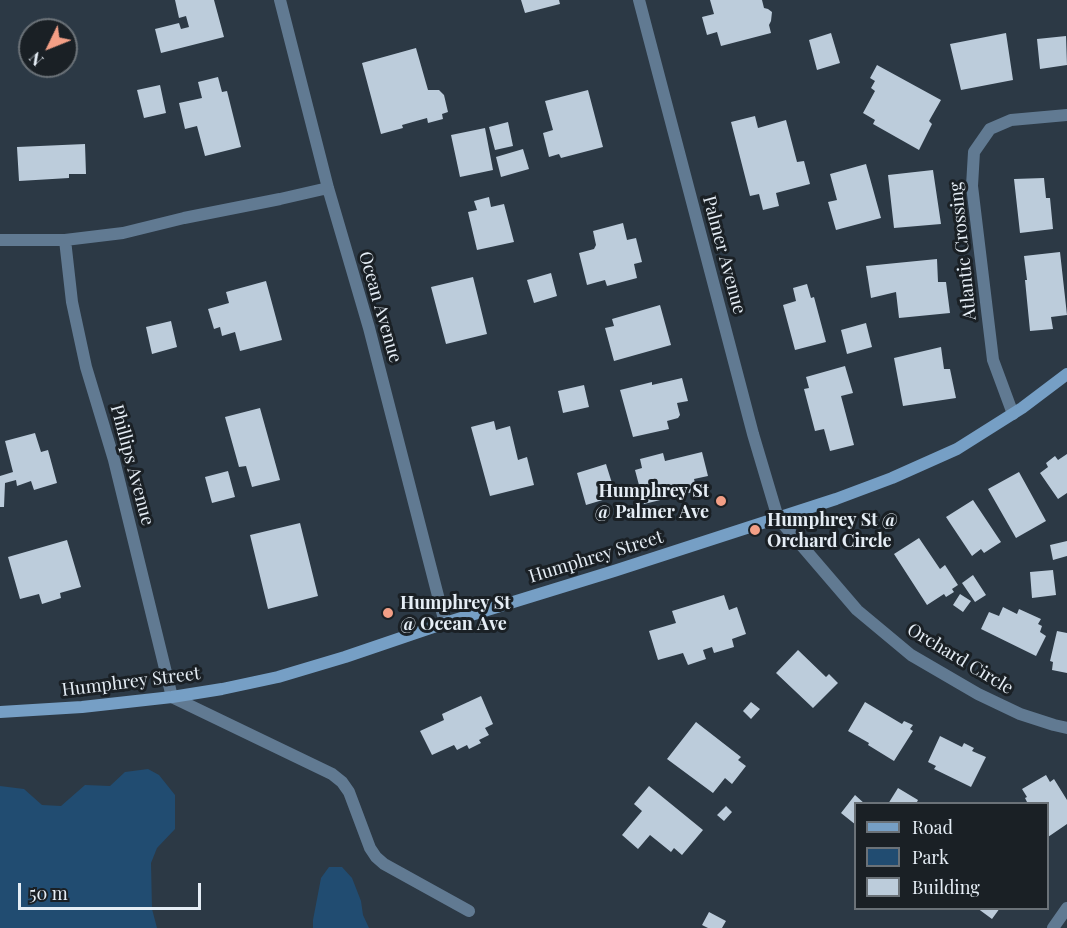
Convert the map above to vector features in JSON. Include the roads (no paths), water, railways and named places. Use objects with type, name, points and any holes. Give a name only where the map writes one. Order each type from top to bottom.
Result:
[{"type":"main road","name":"Humphrey Street","points":[[0,712],[82,707],[172,697],[278,677],[345,657],[445,623],[778,518],[892,478],[957,449],[1013,414],[1067,374]]},
{"type":"street","name":"Ocean Avenue","points":[[280,0],[328,188],[369,328],[445,623]]},
{"type":"street","name":"Palmer Avenue","points":[[639,0],[753,434],[778,518]]},
{"type":"street","name":"Atlantic Crossing","points":[[1013,414],[993,360],[972,186],[974,152],[990,129],[1011,120],[1067,115]]},
{"type":"street","points":[[0,240],[65,240],[123,233],[328,188]]},
{"type":"street","name":"Phillips Avenue","points":[[65,240],[72,302],[86,367],[114,460],[172,697]]},
{"type":"street","name":"Orchard Circle","points":[[778,518],[857,610],[911,656],[978,694],[1020,714],[1067,728]]},
{"type":"street","points":[[172,697],[332,774],[349,792],[370,848],[376,857],[384,864],[469,911]]},
{"type":"street","points":[[1053,928],[1067,908]]},
{"type":"place","name":"Humphrey St @ Palmer Ave","points":[[721,501]]},
{"type":"place","name":"Humphrey St @ Orchard Circle","points":[[755,530]]},
{"type":"place","name":"Humphrey St @ Ocean Ave","points":[[388,613]]}]
